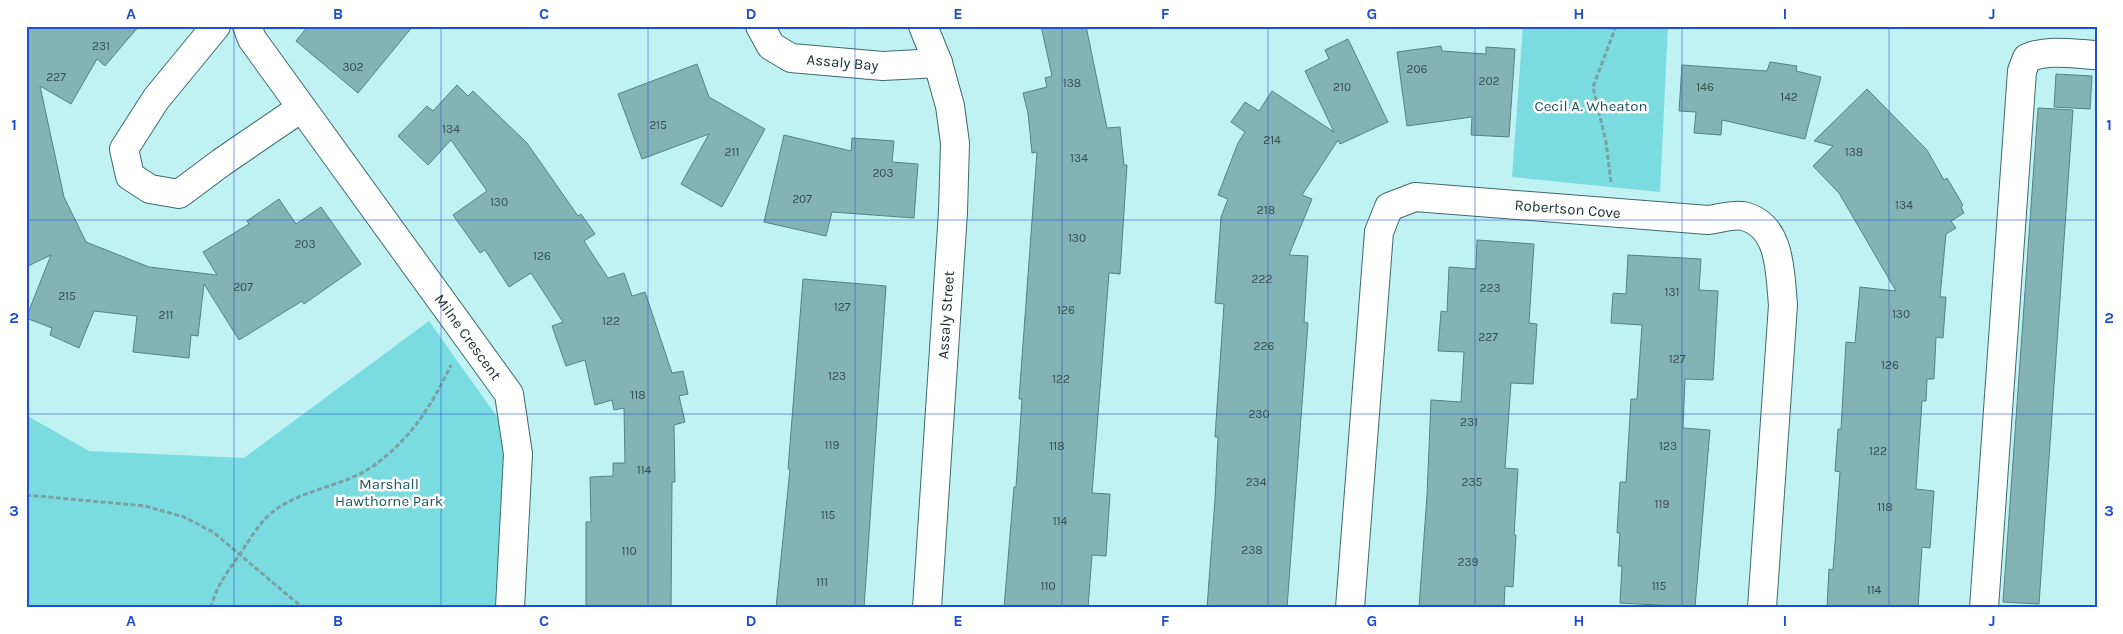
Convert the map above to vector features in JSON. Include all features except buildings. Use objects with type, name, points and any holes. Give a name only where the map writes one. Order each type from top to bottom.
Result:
[{"type":"street","points":[[216,26],[156,99],[124,149],[130,176],[150,189],[179,194],[300,108]]},
{"type":"street","name":"Milne Crescent","points":[[248,26],[252,39],[300,108],[509,394],[518,454],[510,608]]},
{"type":"street","name":"Assaly Bay","points":[[760,26],[772,46],[791,58],[883,66],[938,63]]},
{"type":"street","name":"Assaly Street","points":[[923,26],[938,63],[950,106],[955,144],[953,212],[927,608]]},
{"type":"street","points":[[1984,608],[2022,71],[2028,58],[2037,54],[2057,52],[2097,55]]},
{"type":"street","name":"Robertson Cove","points":[[1350,608],[1379,232],[1389,207],[1415,197],[1708,220],[1743,216],[1765,228],[1779,257],[1783,305],[1762,608]]},
{"type":"path","points":[[1612,188],[1606,142],[1593,87],[1616,26]]},
{"type":"path","points":[[211,608],[213,599],[227,573],[254,532],[275,510],[296,499],[349,478],[375,465],[387,455],[419,424],[436,396],[453,360]]},
{"type":"path","points":[[26,495],[145,506],[184,517],[213,532],[303,608]]},
{"type":"green space","name":"Cecil A. Wheaton","points":[[1523,26],[1668,26],[1660,192],[1512,177]]},
{"type":"green space","name":"Marshall Hawthorne Park","points":[[429,321],[500,421],[507,451],[496,608],[26,608],[26,415],[89,451],[244,458]]}]
